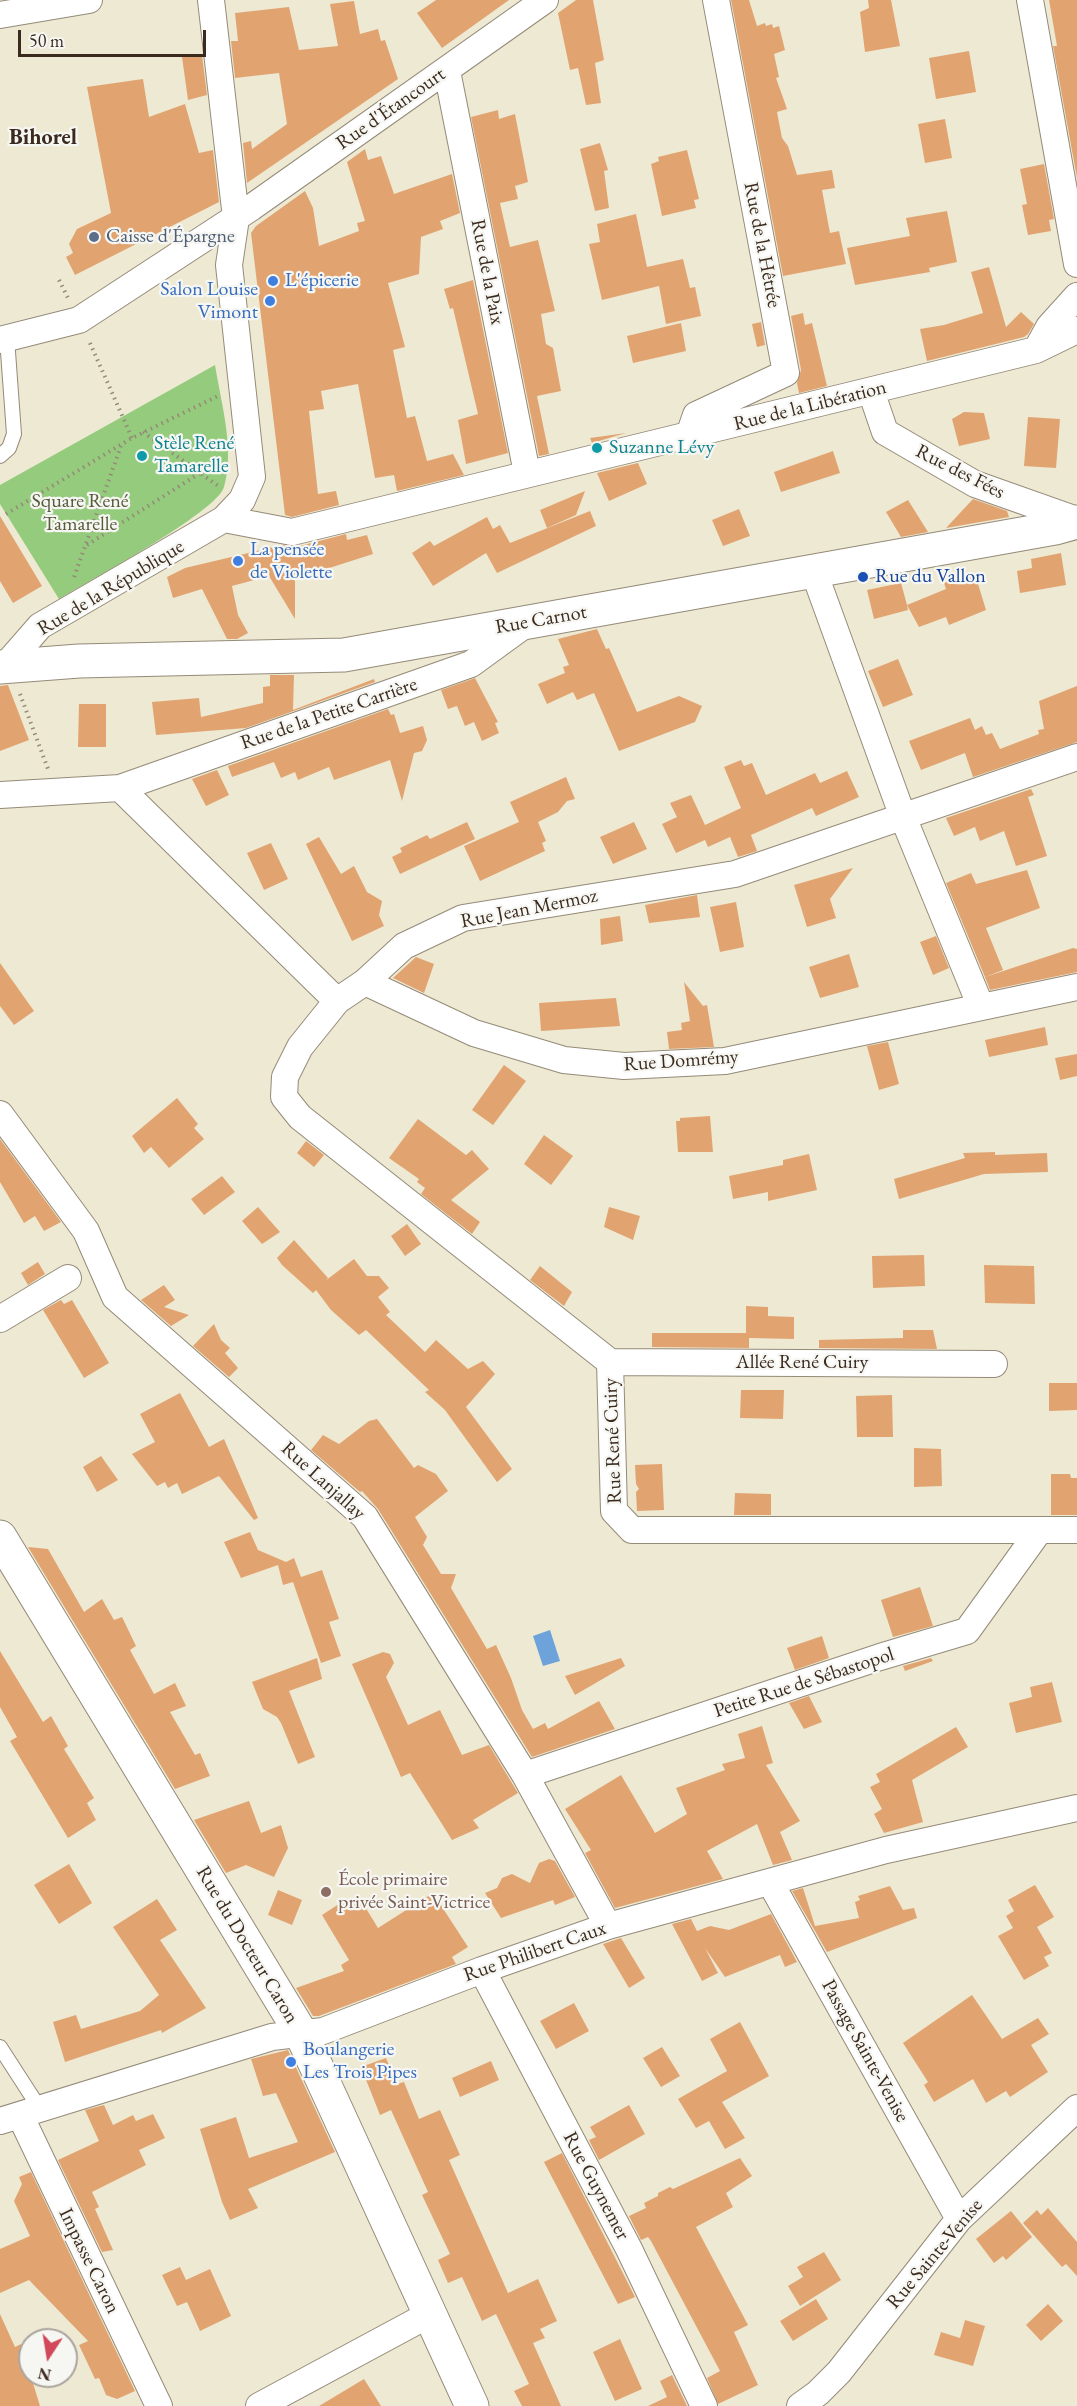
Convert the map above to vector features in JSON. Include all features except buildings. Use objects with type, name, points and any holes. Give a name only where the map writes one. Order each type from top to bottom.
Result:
[{"type":"street","points":[[0,15],[89,0]]},
{"type":"street","points":[[211,0],[236,218],[229,265],[252,477],[242,500]]},
{"type":"street","name":"Rue d'Étancourt","points":[[4,339],[79,320],[236,218],[545,0]]},
{"type":"street","name":"Rue de la Hêtrée","points":[[689,435],[696,415],[786,373],[716,0]]},
{"type":"street","points":[[1030,0],[1077,264]]},
{"type":"street","name":"Rue de la Paix","points":[[447,70],[526,473]]},
{"type":"street","points":[[1036,350],[1049,327],[1077,296]]},
{"type":"street","name":"Rue de la Libération","points":[[224,519],[292,532],[1036,350],[1077,330]]},
{"type":"street","name":"Rue des Fées","points":[[871,391],[885,432],[975,484],[1077,521]]},
{"type":"street","name":"Rue de la République","points":[[5,666],[40,626],[224,519],[242,500]]},
{"type":"street","name":"Rue Carnot","points":[[5,666],[80,661],[344,655],[814,572],[1077,521]]},
{"type":"street","points":[[814,572],[903,818],[981,1007]]},
{"type":"street","name":"Rue de la Petite Carrière","points":[[120,788],[471,664],[529,622]]},
{"type":"street","name":"Rue Jean Mermoz","points":[[337,1001],[365,982],[404,946],[463,918],[735,874],[1077,758]]},
{"type":"street","points":[[0,795],[120,788],[337,1001]]},
{"type":"street","name":"Rue Domrémy","points":[[365,982],[474,1033],[564,1060],[624,1066],[724,1061],[1077,987]]},
{"type":"street","name":"Rue René Cuiry","points":[[337,1001],[300,1047],[285,1077],[284,1097],[300,1117],[610,1362],[614,1511],[632,1530],[1077,1530]]},
{"type":"street","name":"Rue Lanjallay","points":[[0,1114],[86,1231],[115,1298],[365,1517],[525,1775],[608,1926]]},
{"type":"street","points":[[0,1319],[68,1278]]},
{"type":"street","name":"Allée René Cuiry","points":[[610,1362],[994,1364]]},
{"type":"street","name":"Petite Rue de Sébastopol","points":[[525,1775],[967,1631],[1039,1531]]},
{"type":"street","name":"Rue du Docteur Caron","points":[[0,1537],[301,2033],[472,2406]]},
{"type":"street","name":"Rue Philibert Caux","points":[[22,2109],[272,2037],[323,2031],[482,1970],[608,1926],[886,1850],[1077,1808]]},
{"type":"street","name":"Passage Sainte-Venise","points":[[770,1882],[959,2220]]},
{"type":"street","name":"Rue Guynemer","points":[[482,1970],[629,2249],[704,2406]]},
{"type":"street","name":"Impasse Caron","points":[[22,2109],[159,2406]]},
{"type":"street","name":"Rue Sainte-Venise","points":[[815,2402],[959,2220],[1073,2121]]},
{"type":"street","points":[[259,2406],[430,2314]]},
{"type":"lane","points":[[0,456],[9,448],[14,434],[4,339]]},
{"type":"lane","points":[[0,2047],[22,2109]]},
{"type":"path","points":[[59,280],[132,438]]},
{"type":"path","points":[[6,514],[143,432],[220,395],[244,390]]},
{"type":"path","points":[[143,432],[242,500]]},
{"type":"path","points":[[75,574],[121,445]]},
{"type":"path","points":[[85,546],[200,473]]},
{"type":"path","points":[[5,666],[57,792]]},
{"type":"green space","name":"Square René Tamarelle","points":[[215,365],[228,442],[224,487],[216,498],[199,513],[176,529],[59,599],[0,504],[0,485]]},
{"type":"water","points":[[550,1630],[560,1661],[543,1666],[533,1636]]},
{"type":"place","name":"Caisse d'Épargne","points":[[94,237]]},
{"type":"place","name":"L'épicerie","points":[[273,281]]},
{"type":"place","name":"Salon Louise Vimont","points":[[270,301]]},
{"type":"place","name":"Suzanne Lévy","points":[[597,448]]},
{"type":"place","name":"Stèle René Tamarelle","points":[[142,456]]},
{"type":"place","name":"La pensée de Violette","points":[[238,561]]},
{"type":"place","name":"Rue du Vallon","points":[[863,577]]},
{"type":"place","name":"École primaire privée Saint-Victrice","points":[[326,1892]]},
{"type":"place","name":"Boulangerie Les Trois Pipes","points":[[291,2062]]},
{"type":"district","name":"Bihorel","points":[[43,138]]}]
